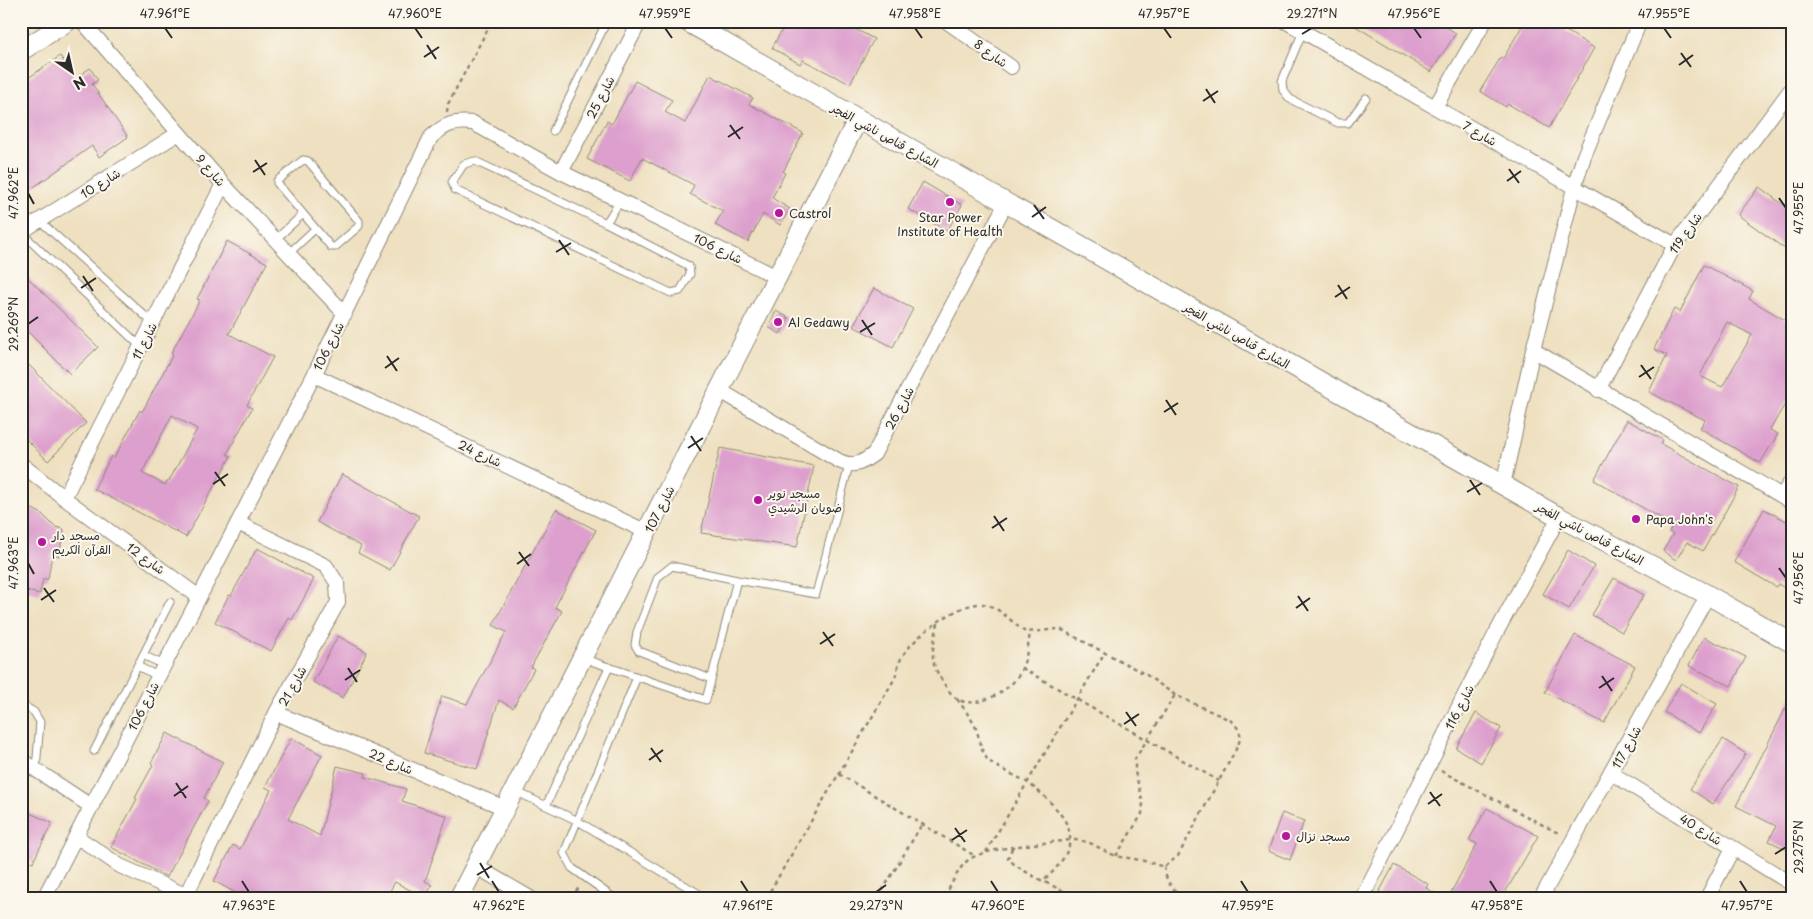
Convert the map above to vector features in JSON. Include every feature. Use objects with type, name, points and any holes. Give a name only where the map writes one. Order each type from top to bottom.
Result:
[{"type":"street","points":[[21,52],[68,21]]},
{"type":"street","name":"شارع 9","points":[[82,21],[223,184],[345,314]]},
{"type":"street","name":"شارع 25","points":[[561,172],[640,21]]},
{"type":"street","name":"الشارع قناص ناشي الفجر","points":[[686,21],[1559,517],[1708,595],[1792,643]]},
{"type":"street","name":"شارع 8","points":[[946,21],[1011,67]]},
{"type":"street","points":[[1435,107],[1485,21]]},
{"type":"street","points":[[1503,485],[1532,350],[1574,188],[1584,156],[1640,21]]},
{"type":"street","name":"شارع 7","points":[[1289,22],[1574,188],[1675,244]]},
{"type":"street","name":"شارع 119","points":[[1598,390],[1675,244],[1792,88]]},
{"type":"street","name":"شارع 107","points":[[459,898],[858,119]]},
{"type":"street","name":"شارع 106","points":[[44,898],[314,375],[431,137],[443,126],[459,122],[473,124],[561,172],[777,277]]},
{"type":"street","name":"شارع 10","points":[[21,232],[179,134]]},
{"type":"street","name":"شارع 11","points":[[64,498],[223,184]]},
{"type":"street","name":"شارع 26","points":[[849,465],[862,463],[874,454],[1006,203]]},
{"type":"street","points":[[1532,350],[1787,499],[1792,480]]},
{"type":"street","name":"شارع 24","points":[[314,375],[647,532]]},
{"type":"street","points":[[719,390],[849,465]]},
{"type":"street","name":"شارع 12","points":[[21,464],[199,597]]},
{"type":"street","name":"شارع 116","points":[[1362,898],[1496,633],[1559,517]]},
{"type":"street","name":"شارع 21","points":[[76,836],[120,866],[189,896],[276,713],[338,602],[337,583],[326,566],[238,522]]},
{"type":"street","name":"شارع 117","points":[[1541,898],[1708,595]]},
{"type":"street","name":"شارع 22","points":[[276,713],[505,808]]},
{"type":"street","points":[[21,760],[92,807]]},
{"type":"street","name":"شارع 40","points":[[1611,774],[1792,884]]},
{"type":"street","points":[[1707,898],[1733,848]]},
{"type":"street","points":[[475,866],[530,898]]},
{"type":"lane","points":[[553,131],[607,21]]},
{"type":"lane","points":[[1303,31],[1282,81],[1283,90],[1290,98],[1338,123],[1348,123],[1366,98]]},
{"type":"lane","points":[[303,160],[306,160],[360,224],[335,247],[331,246],[315,229],[277,183],[303,160]]},
{"type":"lane","points":[[475,161],[606,223],[689,266],[690,274],[680,291],[671,293],[455,190],[452,182],[464,164],[475,161]]},
{"type":"lane","points":[[606,223],[620,201]]},
{"type":"lane","points":[[275,240],[304,214]]},
{"type":"lane","points":[[40,221],[153,323]]},
{"type":"lane","points":[[288,254],[315,229]]},
{"type":"lane","points":[[21,232],[141,347]]},
{"type":"lane","points":[[711,679],[640,651],[635,645],[636,632],[658,577],[672,566],[816,594],[849,465]]},
{"type":"lane","points":[[582,658],[706,700],[737,580]]},
{"type":"lane","points":[[94,751],[170,602]]},
{"type":"lane","points":[[143,654],[161,670]]},
{"type":"lane","points":[[137,666],[161,670]]},
{"type":"lane","points":[[546,806],[609,668]]},
{"type":"lane","points":[[614,898],[572,868],[564,852],[636,677]]},
{"type":"lane","points":[[21,704],[34,712],[40,722],[36,769]]},
{"type":"lane","points":[[514,791],[576,820],[706,898]]},
{"type":"path","points":[[443,126],[448,104],[492,21]]},
{"type":"path","points":[[766,898],[895,678],[902,656],[920,636],[938,623],[966,607],[976,604],[984,604],[997,610],[1024,631],[1060,628],[1145,674],[1175,695],[1230,720],[1237,726],[1241,733],[1240,741],[1178,856],[1164,867]]},
{"type":"path","points":[[938,623],[933,648],[934,666],[947,688],[974,723],[982,751],[989,760],[1027,783],[1054,806],[1068,827],[1070,840],[1064,856],[1056,870],[1043,881]]},
{"type":"path","points":[[957,699],[962,701],[985,700],[996,696],[1017,678],[1025,660],[1030,632]]},
{"type":"path","points":[[986,852],[1105,652]]},
{"type":"path","points":[[1022,668],[1219,781]]},
{"type":"path","points":[[1116,856],[1142,814],[1143,802],[1134,766],[1135,759],[1146,738],[1175,695]]},
{"type":"path","points":[[1430,765],[1573,840]]},
{"type":"path","points":[[839,774],[975,856]]},
{"type":"path","points":[[878,898],[922,824]]},
{"type":"path","points":[[944,898],[967,862],[975,856],[986,852],[1012,848],[1070,840],[1092,843],[1103,851],[1116,856],[1132,858],[1164,867]]},
{"type":"path","points":[[1012,848],[1008,859],[1043,881],[1078,898]]},
{"type":"path","points":[[1164,867],[1166,879],[1171,888],[1186,898]]},
{"type":"path","points":[[571,898],[585,878]]},
{"type":"building","points":[[787,21],[840,21],[874,39],[850,84],[803,60],[800,64],[772,48]]},
{"type":"building","points":[[1347,21],[1437,21],[1456,33],[1431,72]]},
{"type":"building","points":[[1525,21],[1550,21],[1594,48],[1549,128],[1508,104],[1506,107],[1480,91],[1501,57],[1503,59]]},
{"type":"building","points":[[60,56],[76,78],[90,68],[98,80],[92,84],[128,137],[99,157],[92,146],[21,196],[21,83]]},
{"type":"building","points":[[710,75],[753,98],[749,104],[803,133],[772,198],[790,209],[780,225],[763,214],[748,242],[715,225],[723,211],[690,194],[694,185],[642,158],[630,181],[587,159],[607,121],[612,124],[635,81],[672,100],[665,112],[685,123]]},
{"type":"building","points":[[923,182],[962,205],[947,231],[908,209]]},
{"type":"building","points":[[1759,187],[1792,211],[1792,254],[1738,215]]},
{"type":"building","points":[[227,241],[267,263],[229,334],[273,357],[247,405],[252,408],[227,454],[231,456],[186,537],[94,489],[111,456],[114,458],[140,410],[142,412],[200,300],[197,299]],"holes":[[[172,415],[197,429],[165,485],[142,473]]]},
{"type":"building","points":[[1704,265],[1753,291],[1749,299],[1792,324],[1792,392],[1770,430],[1778,434],[1760,463],[1700,428],[1705,420],[1649,392],[1667,355],[1654,349],[1674,309],[1680,312]],"holes":[[[1727,322],[1752,335],[1722,387],[1700,376]]]},
{"type":"building","points":[[21,271],[98,347],[70,374],[21,325]]},
{"type":"building","points":[[874,288],[913,309],[893,347],[853,326]]},
{"type":"building","name":"Al Gedawy","points":[[776,311],[789,318],[780,334],[768,327]]},
{"type":"building","points":[[21,357],[86,423],[48,461],[24,437],[21,437]]},
{"type":"building","points":[[1627,420],[1663,440],[1661,444],[1739,487],[1703,551],[1687,542],[1676,560],[1663,551],[1673,534],[1669,532],[1673,525],[1594,480]]},
{"type":"building","name":"مسجد نوير ضويان الرشيدي","points":[[720,448],[814,466],[797,547],[701,533]]},
{"type":"building","points":[[342,474],[419,516],[390,570],[358,553],[361,546],[317,522]]},
{"type":"building","name":"مسجد دار القرآن الكريم","points":[[21,507],[33,509],[42,514],[55,527],[64,529],[59,556],[52,554],[48,579],[43,579],[40,594],[21,590]]},
{"type":"building","points":[[556,509],[596,530],[555,607],[562,611],[531,667],[534,669],[513,708],[499,700],[477,769],[424,753],[442,696],[467,704],[506,632],[493,625]]},
{"type":"building","points":[[1764,509],[1792,524],[1792,592],[1778,584],[1776,587],[1734,562]]},
{"type":"building","points":[[257,548],[314,579],[292,620],[289,618],[271,651],[215,622]]},
{"type":"building","points":[[1568,550],[1594,566],[1569,609],[1543,594]]},
{"type":"building","points":[[1614,578],[1644,595],[1622,632],[1592,615]]},
{"type":"building","points":[[1575,635],[1635,666],[1604,723],[1545,692]]},
{"type":"building","points":[[338,636],[367,652],[343,698],[313,682]]},
{"type":"building","points":[[1704,637],[1746,657],[1731,686],[1689,666]]},
{"type":"building","points":[[1681,683],[1717,704],[1699,733],[1664,712]]},
{"type":"building","points":[[1792,696],[1792,852],[1769,841],[1776,826],[1736,806]]},
{"type":"building","points":[[1476,713],[1501,728],[1481,763],[1456,748]]},
{"type":"building","points":[[167,733],[223,762],[204,798],[208,801],[167,877],[111,847],[137,799],[135,798],[153,765],[151,763]]},
{"type":"building","points":[[291,738],[322,755],[288,819],[320,836],[337,766],[366,773],[365,777],[406,789],[402,801],[447,816],[425,881],[432,885],[425,898],[395,882],[386,898],[245,898],[214,881],[233,845],[240,849],[271,790],[265,787]]},
{"type":"building","points":[[1723,739],[1746,754],[1713,804],[1690,789]]},
{"type":"building","points":[[1487,808],[1538,836],[1502,898],[1448,898],[1477,844],[1469,840]]},
{"type":"building","points":[[21,809],[52,823],[33,862],[21,857]]},
{"type":"building","name":"مسجد نزال","points":[[1282,813],[1304,821],[1290,860],[1268,851]]},
{"type":"building","points":[[1394,865],[1428,884],[1426,888],[1443,898],[1376,898]]},
{"type":"place","name":"Star Power Institute of Health","points":[[950,202]]},
{"type":"place","name":"Castrol","points":[[779,213]]},
{"type":"place","name":"Al Gedawy","points":[[778,322]]},
{"type":"place","name":"مسجد نوير ضويان الرشيدي","points":[[758,500]]},
{"type":"place","name":"Papa John's","points":[[1636,519]]},
{"type":"place","name":"مسجد دار القرآن الكريم","points":[[42,542]]},
{"type":"place","name":"مسجد نزال","points":[[1286,836]]}]
